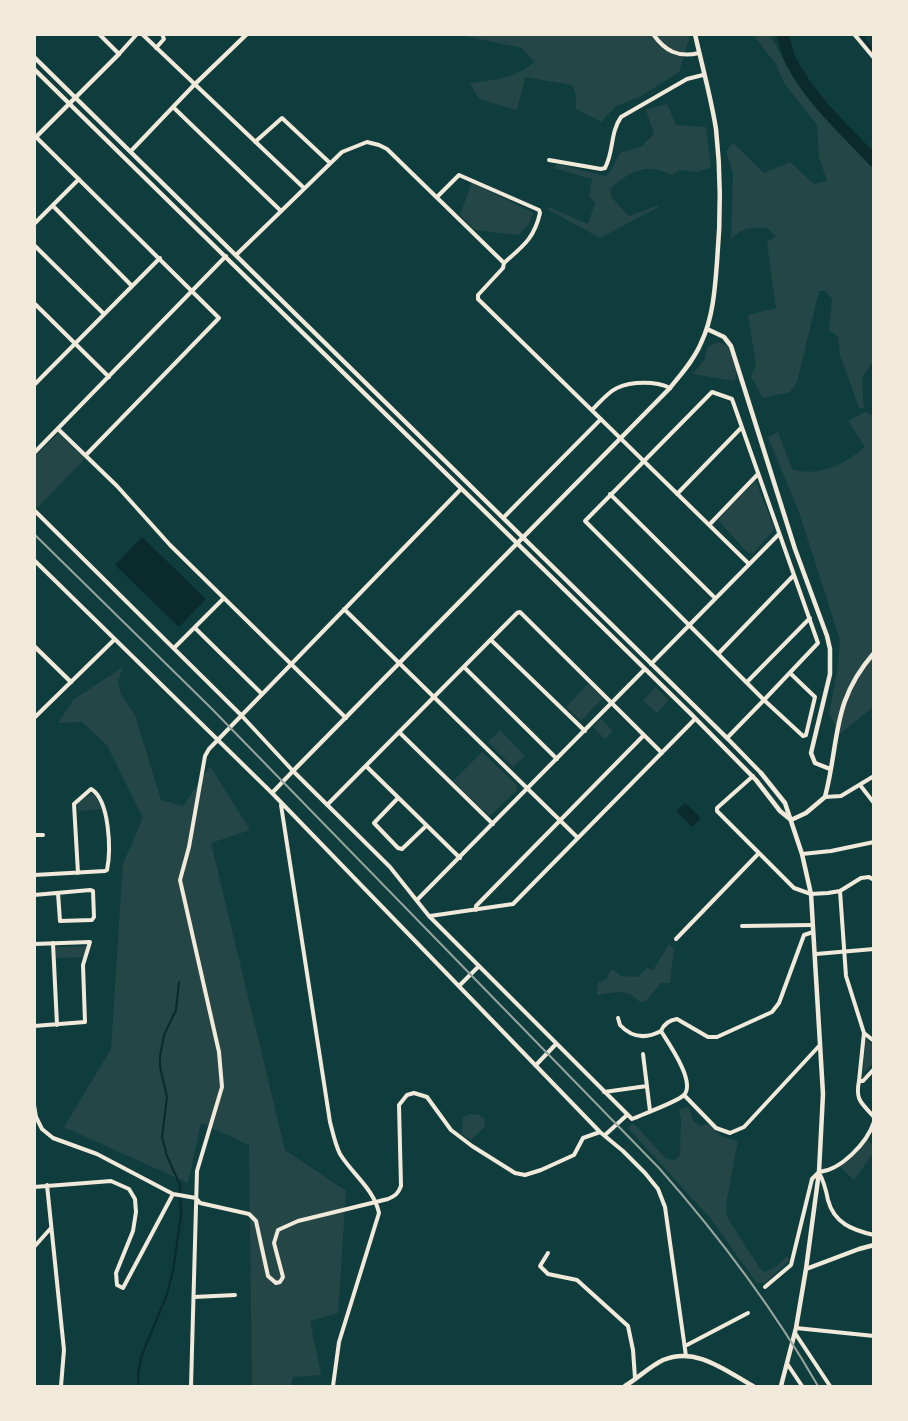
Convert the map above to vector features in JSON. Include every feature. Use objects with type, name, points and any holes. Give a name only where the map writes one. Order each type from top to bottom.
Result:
[{"type":"street","points":[[99,34],[119,54]]},
{"type":"street","points":[[86,455],[219,320],[218,315],[193,290],[35,138],[140,34],[304,188]]},
{"type":"street","points":[[156,48],[164,39],[162,34]]},
{"type":"street","points":[[131,151],[247,34]]},
{"type":"street","points":[[653,34],[669,51],[682,55],[699,53]]},
{"type":"street","points":[[272,793],[670,388],[689,364],[707,329],[713,302],[721,202],[715,126],[695,34]]},
{"type":"street","points":[[855,34],[873,58]]},
{"type":"street","points":[[34,57],[727,738],[761,773],[785,803],[802,854],[811,894],[823,1094],[819,1172],[806,1269],[788,1365],[781,1386]]},
{"type":"street","points":[[34,69],[753,776],[780,811],[791,820]]},
{"type":"street","points":[[549,160],[605,168],[610,159],[615,125],[621,117],[687,79],[703,75]]},
{"type":"street","points":[[173,107],[280,211]]},
{"type":"street","points":[[255,142],[282,118],[330,163]]},
{"type":"street","points":[[236,255],[346,149],[361,143],[374,143],[387,149],[504,263]]},
{"type":"street","points":[[437,196],[459,175],[539,210],[534,234],[530,240],[504,263],[503,268],[478,295],[478,299],[748,564]]},
{"type":"street","points":[[34,224],[79,179]]},
{"type":"street","points":[[53,206],[132,286]]},
{"type":"street","points":[[34,245],[104,314]]},
{"type":"street","points":[[34,453],[226,256]]},
{"type":"street","points":[[34,385],[160,258]]},
{"type":"street","points":[[34,303],[109,377]]},
{"type":"street","points":[[707,329],[724,337],[731,346],[795,549],[827,636],[831,655],[830,674],[811,753],[815,763],[830,769]]},
{"type":"street","points":[[34,374],[40,380]]},
{"type":"street","points":[[592,410],[616,388],[635,384],[660,384],[670,388]]},
{"type":"street","points":[[727,738],[764,700],[790,673],[818,643],[731,398],[710,392],[585,522],[764,700],[801,735],[806,735],[815,697],[790,673]]},
{"type":"street","points":[[504,517],[601,418]]},
{"type":"street","points":[[677,494],[742,428]]},
{"type":"street","points":[[58,429],[117,486],[170,545],[346,718]]},
{"type":"street","points":[[709,525],[758,474]]},
{"type":"street","points":[[192,1386],[197,1172],[222,1088],[222,1072],[180,880],[189,847],[208,749],[461,489]]},
{"type":"street","points":[[610,494],[715,598]]},
{"type":"street","points":[[34,510],[175,647],[293,771],[384,861],[429,916],[632,1119],[684,1095],[688,1086],[685,1074],[662,1031]]},
{"type":"street","points":[[651,664],[779,534]]},
{"type":"street","points":[[34,560],[272,793],[600,1132],[645,1173],[658,1189],[665,1207],[686,1356]]},
{"type":"street","points":[[718,654],[794,575]]},
{"type":"street","points":[[175,647],[224,598]]},
{"type":"street","points":[[344,609],[578,838]]},
{"type":"street","points":[[328,804],[520,612],[662,753]]},
{"type":"street","points":[[747,682],[810,618]]},
{"type":"street","points":[[195,628],[261,693]]},
{"type":"street","points":[[35,716],[115,639]]},
{"type":"street","points":[[491,640],[585,732]]},
{"type":"street","points":[[34,646],[71,682]]},
{"type":"street","points":[[825,797],[836,730],[845,698],[873,653]]},
{"type":"street","points":[[464,667],[557,759]]},
{"type":"street","points":[[417,900],[644,670]]},
{"type":"street","points":[[429,916],[513,904],[695,719]]},
{"type":"street","points":[[399,732],[493,824]]},
{"type":"street","points":[[476,910],[476,906],[644,735]]},
{"type":"street","points":[[366,766],[460,858]]},
{"type":"street","points":[[753,776],[717,808],[717,811],[794,888],[811,894],[840,891],[861,878],[869,877],[873,880]]},
{"type":"street","points":[[791,820],[806,813],[825,797],[841,796],[873,776]]},
{"type":"street","points":[[860,785],[873,803]]},
{"type":"street","points":[[34,875],[105,872],[108,868],[106,814],[95,792],[91,789],[74,804],[78,873]]},
{"type":"street","points":[[398,798],[374,823],[398,848],[402,849],[426,826]]},
{"type":"street","points":[[281,804],[332,1133],[341,1156],[377,1201],[379,1213],[341,1333],[333,1386]]},
{"type":"street","points":[[34,835],[43,835]]},
{"type":"street","points":[[802,854],[831,851],[873,842]]},
{"type":"street","points":[[676,939],[759,853]]},
{"type":"street","points":[[34,895],[58,893],[93,891],[94,916],[92,920],[60,921],[58,893]]},
{"type":"street","points":[[840,891],[846,976],[864,1033],[858,1099],[873,1118]]},
{"type":"street","points":[[742,926],[813,925]]},
{"type":"street","points":[[618,1018],[620,1025],[632,1034],[642,1037],[652,1036],[662,1031],[671,1020],[676,1019],[708,1037],[717,1037],[772,1011],[779,1003],[804,935],[813,932]]},
{"type":"street","points":[[34,944],[90,942],[83,965],[85,1022],[34,1026]]},
{"type":"street","points":[[53,944],[57,1025]]},
{"type":"street","points":[[816,954],[873,949]]},
{"type":"street","points":[[459,986],[479,966]]},
{"type":"street","points":[[864,1033],[873,1041]]},
{"type":"street","points":[[536,1065],[556,1044]]},
{"type":"street","points":[[684,1095],[716,1128],[730,1133],[744,1126],[820,1044]]},
{"type":"street","points":[[643,1054],[650,1111]]},
{"type":"street","points":[[859,1081],[862,1081],[873,1069]]},
{"type":"street","points":[[604,1092],[647,1086]]},
{"type":"street","points":[[34,1105],[36,1117],[42,1129],[53,1138],[97,1154],[176,1194],[196,1198],[200,1203],[249,1214],[256,1221],[268,1276],[276,1283],[280,1282],[283,1277],[274,1243],[278,1230],[298,1221],[337,1213],[396,1196],[402,1186],[399,1113],[401,1100],[407,1095],[414,1093],[427,1097],[451,1130],[514,1173],[525,1175],[549,1167],[574,1155],[583,1138],[600,1132]]},
{"type":"street","points":[[604,1136],[627,1115]]},
{"type":"street","points":[[765,1287],[791,1265],[812,1179],[819,1172],[825,1172],[842,1162],[865,1139],[873,1122]]},
{"type":"street","points":[[819,1172],[823,1178],[830,1207],[836,1218],[858,1232],[873,1235]]},
{"type":"street","points":[[34,1187],[111,1181],[129,1189],[135,1199],[136,1212],[133,1231],[116,1273],[117,1285],[123,1288],[176,1194]]},
{"type":"street","points":[[47,1185],[64,1350],[61,1386]]},
{"type":"street","points":[[34,1247],[52,1227]]},
{"type":"street","points":[[806,1269],[873,1245]]},
{"type":"street","points":[[548,1253],[540,1266],[548,1274],[577,1280],[628,1326],[635,1378]]},
{"type":"street","points":[[194,1297],[235,1295]]},
{"type":"street","points":[[685,1346],[748,1313]]},
{"type":"street","points":[[795,1332],[873,1336]]},
{"type":"street","points":[[795,1332],[830,1386]]},
{"type":"street","points":[[625,1386],[665,1359],[686,1356],[701,1358],[753,1386]]},
{"type":"street","points":[[788,1365],[802,1386]]},
{"type":"shaded area","points":[[688,34],[689,39],[679,72],[641,96],[616,106],[601,122],[576,109],[576,95],[572,85],[525,77],[517,110],[479,99],[470,83],[496,80],[512,75],[534,62],[522,48],[460,35]]},
{"type":"shaded area","points":[[753,35],[770,35],[790,70],[814,103],[873,168],[874,359],[862,378],[864,408],[859,408],[840,355],[838,337],[829,330],[832,299],[825,291],[819,291],[797,382],[790,392],[763,398],[751,376],[756,365],[748,315],[776,308],[767,242],[776,236],[767,228],[751,228],[743,230],[731,240],[733,173],[726,152],[733,143],[764,173],[790,162],[814,184],[827,181],[819,157],[817,125],[784,83],[776,64]]},
{"type":"shaded area","points":[[667,104],[676,125],[706,127],[711,168],[696,172],[680,170],[672,175],[655,169],[647,169],[625,177],[611,188],[611,197],[629,216],[656,206],[659,207],[600,238],[549,210],[548,207],[588,224],[595,203],[589,196],[592,179],[554,168],[557,164],[605,176],[610,172],[620,153],[642,146],[654,134],[646,110]]},
{"type":"shaded area","points":[[472,182],[533,213],[529,224],[518,235],[475,230],[460,215]]},
{"type":"shaded area","points":[[718,342],[728,346],[737,372],[735,381],[693,374],[705,359],[707,347]]},
{"type":"shaded area","points":[[865,412],[873,416],[873,707],[840,734],[829,714],[838,666],[840,640],[800,515],[768,437],[778,432],[792,469],[812,472],[831,468],[849,459],[865,447],[848,421]]},
{"type":"shaded area","points":[[58,433],[85,459],[36,509],[35,457]]},
{"type":"shaded area","points":[[756,481],[774,528],[753,553],[747,552],[718,520]]},
{"type":"shaded area","points":[[142,537],[206,599],[179,627],[115,565]]},
{"type":"shaded area","points":[[123,667],[118,681],[121,694],[135,715],[161,800],[183,806],[210,766],[250,830],[211,843],[285,1150],[346,1191],[338,1313],[310,1321],[321,1375],[293,1377],[291,1386],[252,1386],[249,1145],[201,1123],[188,1183],[64,1127],[111,1049],[123,864],[143,818],[107,745],[82,722],[58,723],[73,700]]},
{"type":"shaded area","points":[[588,684],[603,698],[581,721],[566,707]]},
{"type":"shaded area","points":[[655,687],[669,700],[657,713],[643,701]]},
{"type":"shaded area","points":[[601,719],[613,731],[605,739],[593,727]]},
{"type":"shaded area","points":[[500,730],[525,756],[513,767],[488,742]]},
{"type":"shaded area","points":[[482,752],[516,784],[517,790],[490,816],[453,781]]},
{"type":"shaded area","points":[[90,794],[95,795],[102,809],[78,811],[78,804]]},
{"type":"shaded area","points":[[685,803],[701,818],[692,827],[676,811]]},
{"type":"shaded area","points":[[669,944],[674,949],[670,983],[661,983],[646,1001],[640,1002],[625,993],[597,995],[598,983],[606,979],[612,969],[621,976],[637,977],[647,968],[653,970]]},
{"type":"shaded area","points":[[88,946],[83,957],[56,958],[56,947]]},
{"type":"shaded area","points":[[866,1039],[873,1045],[873,1063],[863,1074]]},
{"type":"shaded area","points":[[689,1107],[693,1121],[701,1126],[708,1124],[721,1136],[738,1141],[726,1204],[727,1217],[761,1270],[765,1272],[777,1266],[787,1256],[790,1260],[765,1283],[757,1283],[711,1219],[628,1128],[632,1124],[636,1126],[666,1159],[675,1160],[680,1155],[679,1109]]},
{"type":"shaded area","points":[[471,1114],[485,1119],[485,1126],[471,1140],[462,1134],[463,1117]]},
{"type":"shaded area","points":[[868,1140],[873,1146],[873,1153],[854,1180],[840,1167]]},
{"type":"waterway","points":[[782,34],[791,61],[808,89],[874,161]]},
{"type":"waterway","points":[[860,34],[874,52]]},
{"type":"waterway","points":[[139,1386],[141,1357],[166,1297],[173,1271],[181,1215],[180,1185],[167,1156],[162,1137],[167,1097],[160,1067],[164,1035],[176,1010],[179,982]]},
{"type":"railway","points":[[34,534],[211,708],[659,1168],[744,1273],[783,1329],[818,1386]]}]
